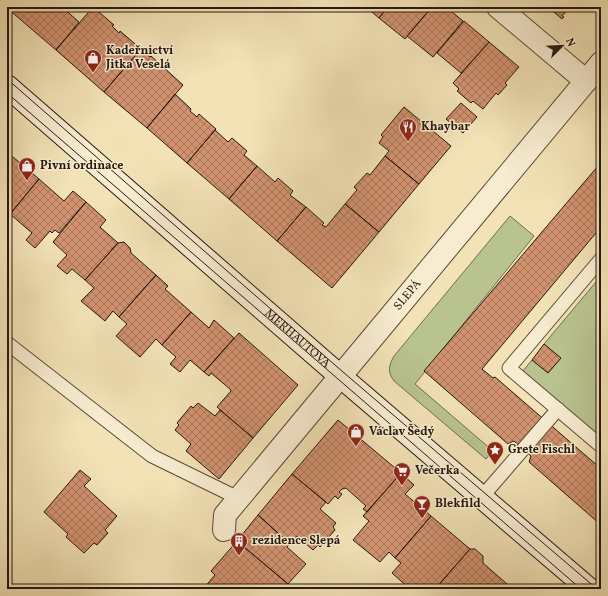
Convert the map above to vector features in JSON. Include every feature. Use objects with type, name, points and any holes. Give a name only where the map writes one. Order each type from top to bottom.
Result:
[{"type":"street","points":[[498,7],[586,81]]},
{"type":"street","name":"SLEPÁ","points":[[224,530],[225,514],[601,63]]},
{"type":"street","name":"MERHAUTOVA","points":[[7,86],[340,376],[589,589]]},
{"type":"lane","points":[[601,259],[508,368],[601,446]]},
{"type":"lane","points":[[7,343],[152,456],[238,498]]},
{"type":"lane","points":[[482,498],[558,409]]},
{"type":"green space","points":[[510,216],[534,236],[415,384],[493,451],[486,459],[394,381],[390,375],[390,368],[394,356]]},
{"type":"green space","points":[[601,276],[601,439],[522,372],[532,360],[548,373],[560,359],[544,344]]},
{"type":"building","points":[[62,7],[79,22],[56,50],[7,8]]},
{"type":"building","points":[[93,7],[114,25],[112,26],[119,33],[120,31],[141,49],[104,92],[56,50]]},
{"type":"building","points":[[366,7],[388,7],[379,18]]},
{"type":"building","points":[[388,7],[432,7],[405,39],[379,18]]},
{"type":"building","points":[[432,7],[446,7],[463,21],[433,57],[407,36]]},
{"type":"building","points":[[548,7],[570,7],[562,16],[564,17],[562,19]]},
{"type":"building","points":[[464,21],[489,42],[461,73],[437,53]]},
{"type":"building","points":[[489,42],[519,67],[505,83],[507,85],[498,95],[496,93],[483,109],[473,101],[471,103],[457,91],[459,89],[453,83]]},
{"type":"building","points":[[141,49],[183,85],[147,128],[104,92]]},
{"type":"building","points":[[175,94],[197,117],[199,114],[216,129],[187,163],[147,128]]},
{"type":"building","points":[[461,103],[477,117],[463,133],[446,119]]},
{"type":"building","points":[[404,107],[451,146],[419,184],[385,156],[389,151],[379,143],[383,137],[381,135]]},
{"type":"building","points":[[215,130],[228,142],[232,138],[247,151],[244,155],[257,166],[229,199],[187,163]]},
{"type":"building","points":[[7,152],[39,179],[10,214],[7,211]]},
{"type":"building","points":[[385,156],[419,184],[379,232],[345,204],[357,190],[354,187],[367,173],[370,175]]},
{"type":"building","points":[[257,166],[275,182],[278,178],[293,191],[290,195],[306,207],[277,241],[229,199]]},
{"type":"building","points":[[598,166],[601,168],[601,227],[482,369],[493,378],[495,377],[599,467],[598,469],[601,472],[601,525],[529,462],[531,456],[514,441],[508,444],[424,371]]},
{"type":"building","points":[[39,179],[64,201],[73,191],[86,202],[59,233],[55,230],[52,233],[50,231],[35,248],[26,240],[32,233],[10,214]]},
{"type":"building","points":[[86,202],[106,220],[100,227],[118,243],[85,280],[72,269],[67,274],[57,266],[67,255],[53,242]]},
{"type":"building","points":[[345,204],[379,232],[332,288],[277,241],[306,207],[324,223],[322,225],[326,227]]},
{"type":"building","points":[[124,242],[130,248],[131,253],[156,275],[119,317],[113,311],[105,321],[81,301],[94,288],[85,280],[118,243]]},
{"type":"building","points":[[156,275],[168,286],[165,289],[191,312],[162,345],[156,339],[140,357],[116,336],[127,324],[119,317]]},
{"type":"building","points":[[191,312],[209,328],[214,320],[234,338],[204,372],[190,360],[180,372],[170,364],[176,357],[162,345]]},
{"type":"building","points":[[239,333],[298,385],[253,438],[217,407],[231,391],[230,389],[211,373],[209,376],[204,372]]},
{"type":"building","points":[[544,344],[561,358],[548,373],[532,360]]},
{"type":"building","points":[[198,403],[215,416],[220,410],[253,438],[219,479],[186,451],[191,444],[175,430],[179,425],[177,423],[191,406],[193,408]]},
{"type":"building","points":[[338,420],[401,473],[367,512],[363,509],[366,506],[346,488],[339,492],[342,494],[338,499],[335,496],[328,504],[292,474]]},
{"type":"building","points":[[80,470],[91,479],[84,486],[117,516],[105,530],[108,533],[97,545],[94,543],[84,553],[66,537],[68,534],[44,512]]},
{"type":"building","points":[[401,473],[414,485],[405,494],[431,516],[395,558],[389,552],[380,562],[353,540],[369,521],[363,516]]},
{"type":"building","points":[[292,474],[326,502],[320,509],[336,523],[333,527],[335,530],[320,547],[318,545],[313,550],[297,536],[290,544],[258,515]]},
{"type":"building","points":[[258,515],[290,544],[287,547],[306,564],[288,584],[237,541]]},
{"type":"building","points":[[431,516],[470,549],[435,589],[431,589],[427,585],[424,589],[410,589],[392,573],[401,563],[395,558]]},
{"type":"building","name":"rezidence Slepá","points":[[237,541],[288,584],[284,589],[203,589],[215,575],[211,571]]},
{"type":"building","points":[[470,549],[475,549],[483,556],[483,563],[507,584],[502,589],[435,589]]},
{"type":"building","points":[[507,584],[513,589],[502,589]]},
{"type":"tram line","points":[[7,79],[343,372],[597,589]]},
{"type":"tram line","points":[[7,93],[581,589]]},
{"type":"place","name":"Kadeřnictví Jitka Veselá","points":[[93,73]]},
{"type":"place","name":"Khaybar","points":[[408,142]]},
{"type":"place","name":"Pivní ordinace","points":[[27,181]]},
{"type":"place","name":"Václav Šedý","points":[[356,447]]},
{"type":"place","name":"Grete Fischl","points":[[495,465]]},
{"type":"place","name":"Večerka","points":[[402,486]]},
{"type":"place","name":"Blekfild","points":[[422,519]]},
{"type":"place","name":"rezidence Slepá","points":[[239,556]]}]
